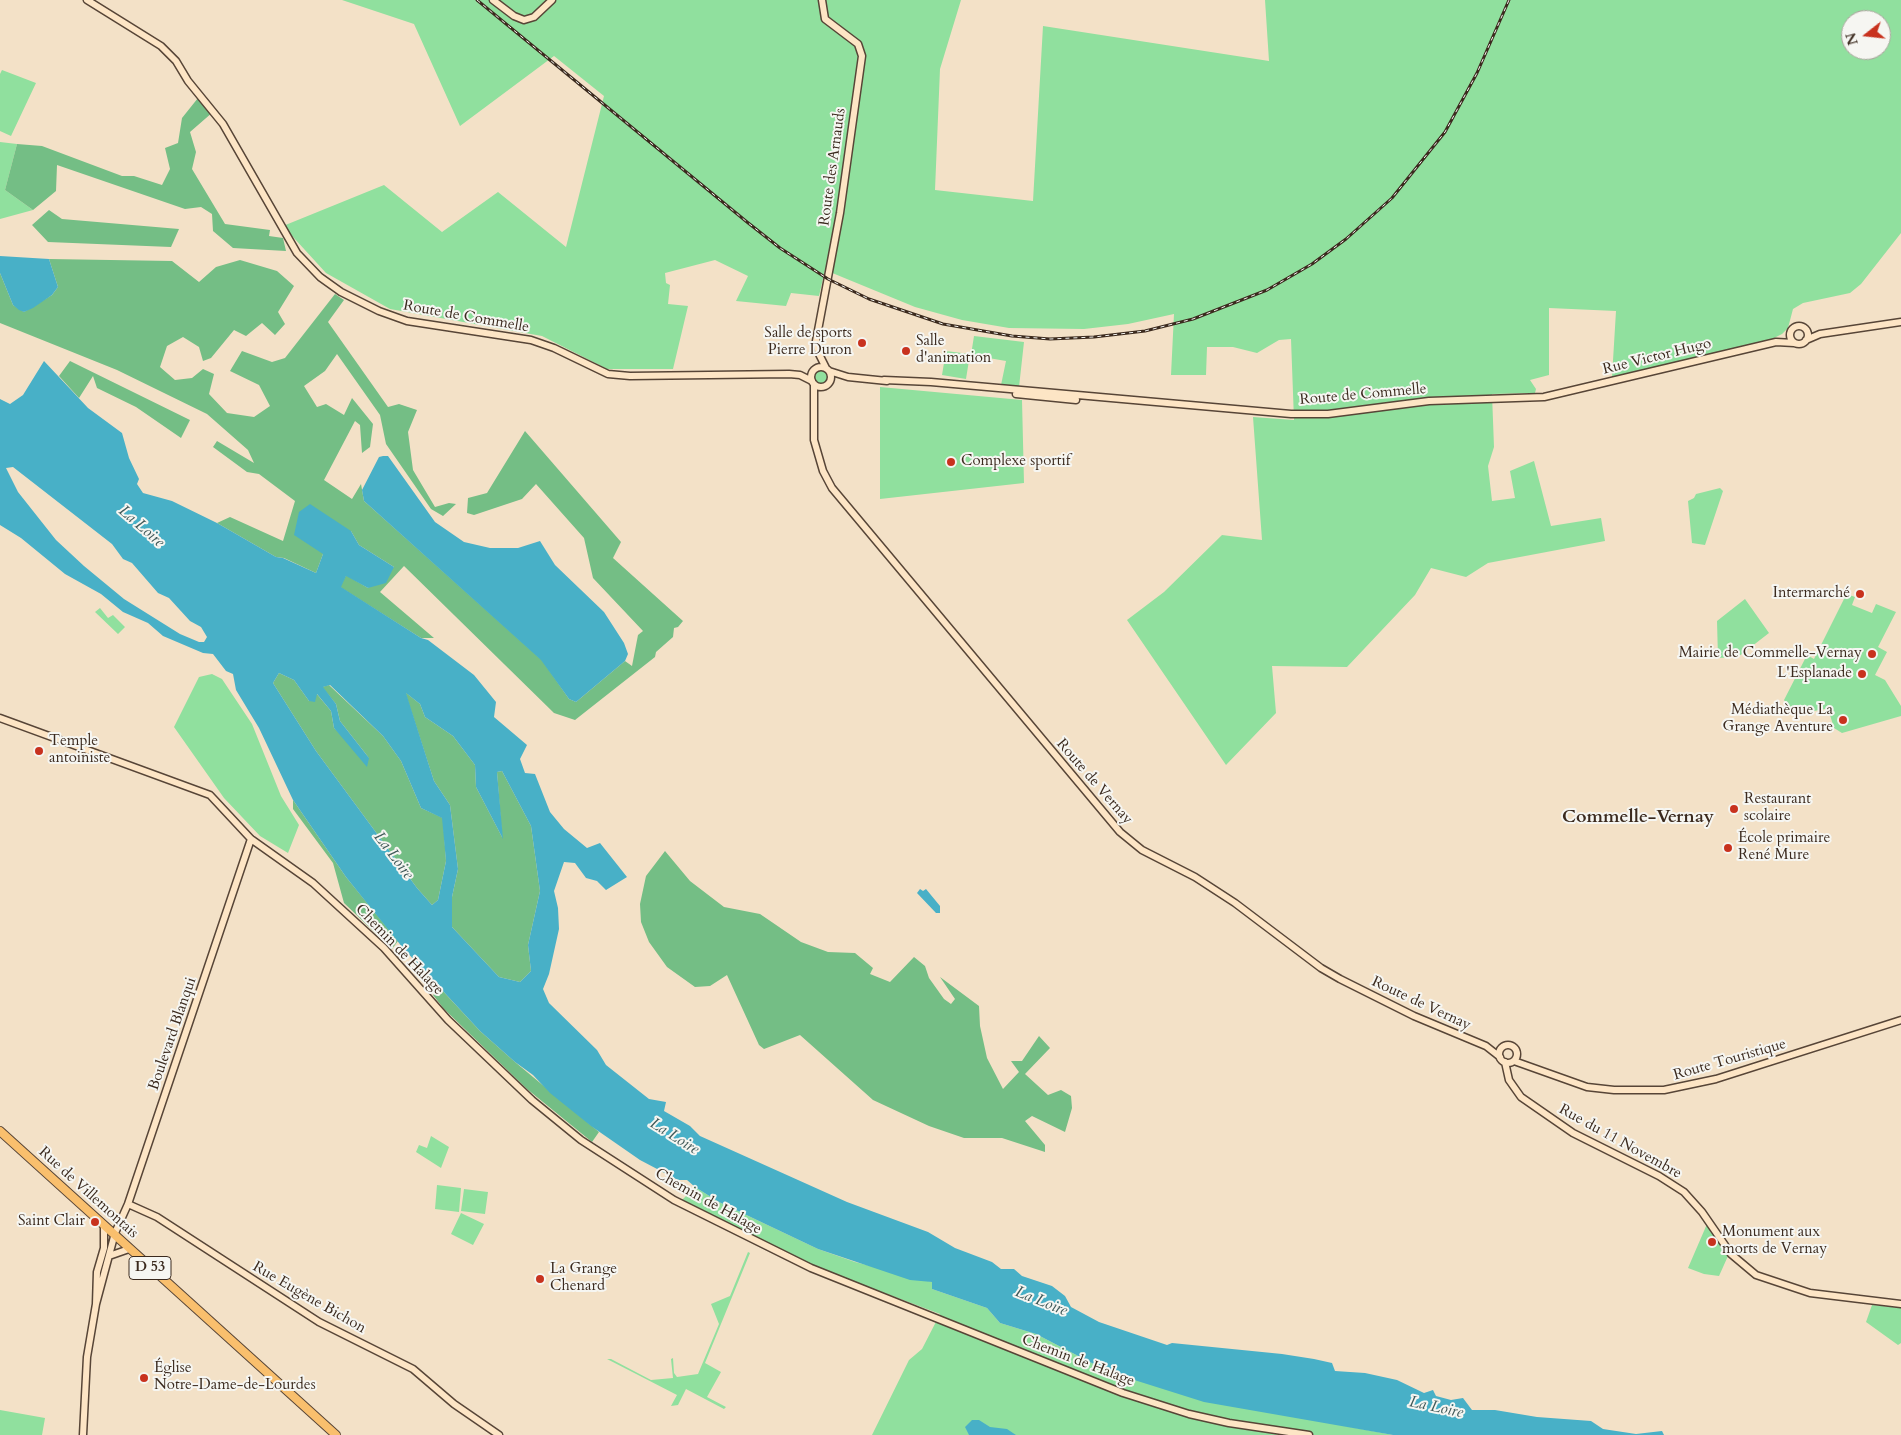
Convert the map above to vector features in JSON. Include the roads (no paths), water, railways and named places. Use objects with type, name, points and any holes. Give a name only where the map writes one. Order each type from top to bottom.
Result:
[{"type":"main road","name":"Rue de Villemontais","points":[[0,1131],[336,1435]]},
{"type":"street","name":"Route de Commelle","points":[[87,0],[161,46],[176,61],[223,124],[297,253],[320,278],[341,292],[379,311],[407,321],[531,340],[554,348],[608,374],[630,376],[728,373],[800,375],[815,369],[828,370],[848,377],[1058,399],[1125,401],[1291,414],[1328,414],[1429,402],[1544,397]]},
{"type":"street","points":[[493,0],[514,16],[524,20],[534,17],[552,0]]},
{"type":"street","name":"Route des Arnauds","points":[[822,0],[825,20],[858,44],[862,56],[840,213],[816,341],[819,354],[828,370]]},
{"type":"street","points":[[1820,334],[1796,327],[1790,334],[1794,343],[1800,344],[1820,334],[1901,322]]},
{"type":"street","points":[[1806,331],[1806,340]]},
{"type":"street","name":"Rue Victor Hugo","points":[[1544,397],[1776,342],[1790,334]]},
{"type":"street","name":"Rue Victor Hugo","points":[[1776,342],[1794,343]]},
{"type":"street","name":"Route des Arnauds","points":[[813,383],[819,354]]},
{"type":"street","points":[[828,370],[828,384]]},
{"type":"street","name":"Route de Commelle","points":[[800,375],[813,383],[828,384],[848,377]]},
{"type":"street","name":"Route de Vernay","points":[[813,383],[816,404],[813,431],[816,453],[832,488],[1120,832],[1142,850],[1195,877],[1235,903],[1321,968],[1340,980],[1414,1016],[1486,1046],[1508,1061]]},
{"type":"street","name":"Route de Vernay","points":[[816,404],[828,384]]},
{"type":"street","name":"Chemin de Halage","points":[[0,718],[210,795],[251,839],[313,883],[361,926],[402,966],[448,1020],[532,1100],[581,1140],[674,1200],[795,1262],[1123,1393],[1198,1416],[1309,1435]]},
{"type":"street","name":"Boulevard Blanqui","points":[[115,1236],[128,1204],[251,839]]},
{"type":"street","name":"Route Touristique","points":[[1508,1061],[1534,1067],[1587,1087],[1623,1091],[1664,1090],[1699,1084],[1734,1074],[1901,1020]]},
{"type":"street","points":[[1505,1045],[1512,1046],[1517,1050],[1517,1056],[1508,1061],[1501,1049],[1505,1045]]},
{"type":"street","name":"Route de Vernay","points":[[1486,1046],[1505,1045]]},
{"type":"street","name":"Route Touristique","points":[[1517,1050],[1534,1067]]},
{"type":"street","name":"Rue du 11 Novembre","points":[[1508,1061],[1509,1080],[1521,1097],[1573,1133],[1659,1176],[1684,1192],[1702,1212],[1731,1254],[1756,1275],[1810,1293],[1901,1304]]},
{"type":"street","name":"Rue Eugène Bichon","points":[[128,1204],[157,1217],[294,1306],[413,1370],[454,1404],[498,1435]]},
{"type":"street","points":[[96,1304],[97,1272],[104,1248],[104,1226]]},
{"type":"street","points":[[104,1248],[115,1236]]},
{"type":"street","points":[[83,1435],[87,1357],[96,1304],[115,1236]]},
{"type":"street","points":[[109,1256],[129,1249]]},
{"type":"water","points":[[0,256],[49,259],[58,287],[52,295],[33,308],[24,312],[19,310],[13,305],[0,273]]},
{"type":"water","name":"La Loire","points":[[44,361],[88,408],[122,433],[129,458],[139,479],[137,484],[143,493],[172,501],[217,523],[276,557],[283,558],[316,573],[323,554],[294,535],[299,512],[310,504],[351,531],[359,545],[394,567],[386,583],[368,588],[346,576],[341,587],[421,638],[428,640],[474,675],[496,702],[494,717],[527,745],[520,759],[525,773],[535,774],[550,812],[564,829],[587,848],[600,843],[627,877],[606,890],[597,881],[586,878],[575,863],[564,862],[554,891],[558,908],[559,929],[549,974],[543,989],[549,1003],[597,1050],[606,1065],[649,1099],[666,1102],[664,1111],[690,1126],[700,1136],[847,1202],[928,1232],[955,1248],[992,1262],[1001,1269],[1014,1269],[1022,1276],[1052,1286],[1065,1296],[1071,1307],[1099,1322],[1167,1345],[1172,1343],[1314,1359],[1332,1363],[1335,1371],[1365,1373],[1397,1380],[1424,1393],[1433,1390],[1436,1396],[1451,1400],[1463,1398],[1472,1410],[1495,1410],[1537,1417],[1591,1421],[1603,1429],[1636,1434],[1662,1431],[1664,1435],[1393,1435],[1204,1402],[1109,1372],[1036,1334],[1000,1323],[987,1308],[932,1289],[932,1282],[910,1280],[818,1249],[719,1202],[687,1180],[678,1180],[640,1160],[591,1126],[550,1093],[533,1075],[480,1031],[403,948],[346,877],[293,800],[259,728],[236,690],[233,674],[226,671],[213,654],[203,653],[163,636],[148,623],[123,612],[101,594],[65,574],[21,538],[0,525],[0,399],[10,404],[23,395]],"holes":[[[13,467],[112,544],[123,559],[132,563],[158,593],[169,598],[190,621],[201,627],[207,637],[204,642],[199,642],[180,634],[124,599],[84,566],[56,540],[18,492],[6,468]],[[279,673],[294,680],[309,701],[315,702],[317,694],[331,711],[334,728],[367,767],[369,758],[340,721],[336,704],[323,687],[330,685],[383,736],[401,761],[421,808],[442,818],[446,861],[438,900],[432,905],[417,888],[316,751],[273,683]],[[406,693],[420,704],[425,717],[453,736],[475,765],[476,787],[503,839],[497,772],[502,771],[531,826],[540,891],[528,945],[531,971],[520,982],[499,977],[452,927],[452,897],[458,869],[450,805],[434,781]]]},
{"type":"water","points":[[388,456],[435,522],[464,542],[490,548],[518,548],[540,541],[555,565],[604,612],[624,643],[628,654],[625,661],[576,702],[569,699],[541,660],[364,501],[362,490],[379,457]]},
{"type":"water","points":[[920,889],[923,891],[926,889],[940,906],[940,913],[936,913],[917,893]]},
{"type":"water","points":[[972,1420],[979,1420],[990,1427],[1007,1429],[1016,1435],[969,1435],[965,1427]]},
{"type":"railway","points":[[477,0],[747,222],[780,248],[828,279],[869,299],[943,324],[1012,336],[1050,339],[1094,337],[1145,331],[1193,319],[1267,290],[1312,264],[1346,239],[1392,198],[1445,132],[1477,73],[1509,0]]},
{"type":"place","name":"Salle de sports Pierre Duron","points":[[862,343]]},
{"type":"place","name":"Salle d'animation","points":[[906,351]]},
{"type":"place","name":"Complexe sportif","points":[[951,462]]},
{"type":"place","name":"Intermarché","points":[[1860,594]]},
{"type":"place","name":"Mairie de Commelle-Vernay","points":[[1872,654]]},
{"type":"place","name":"L'Esplanade","points":[[1862,674]]},
{"type":"place","name":"Médiathèque La Grange Aventure","points":[[1843,720]]},
{"type":"place","name":"Temple antoiniste","points":[[39,751]]},
{"type":"place","name":"Restaurant scolaire","points":[[1734,809]]},
{"type":"place","name":"École primaire René Mure","points":[[1728,848]]},
{"type":"place","name":"Saint Clair","points":[[95,1222]]},
{"type":"place","name":"Monument aux morts de Vernay","points":[[1712,1242]]},
{"type":"place","name":"La Grange Chenard","points":[[540,1279]]},
{"type":"place","name":"Église Notre-Dame-de-Lourdes","points":[[144,1378]]},
{"type":"district","name":"Commelle-Vernay","points":[[1638,818]]}]
